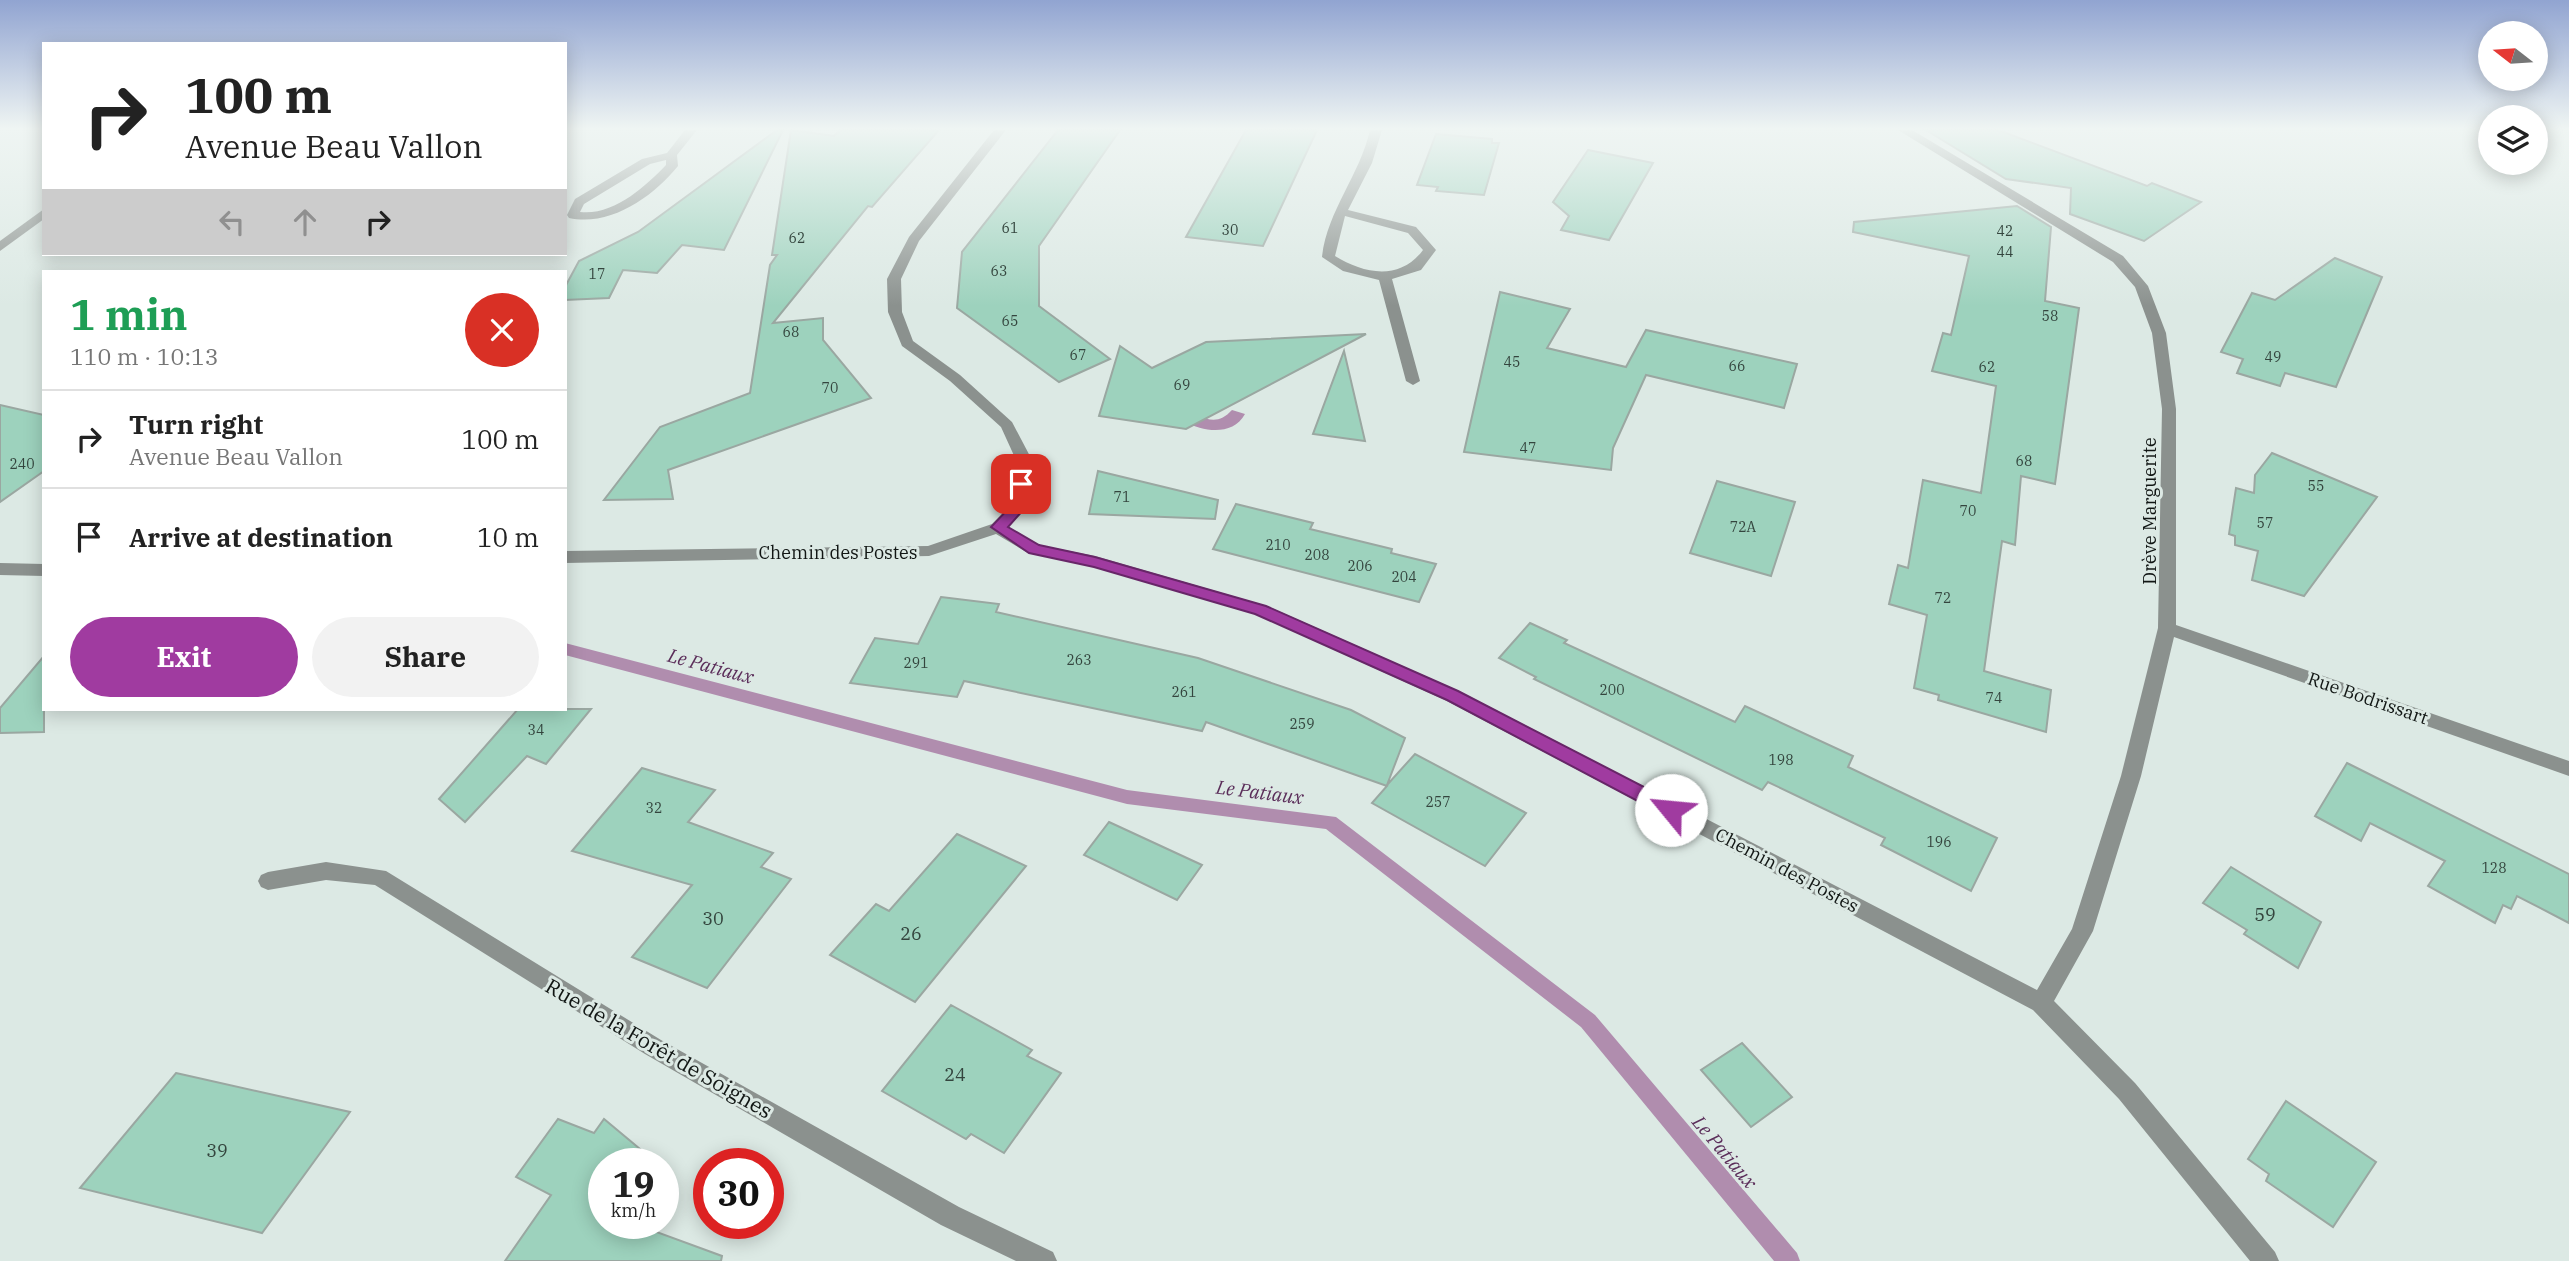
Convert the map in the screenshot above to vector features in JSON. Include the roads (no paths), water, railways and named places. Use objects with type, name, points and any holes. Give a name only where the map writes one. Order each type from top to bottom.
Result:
[{"type":"street","points":[[600,189],[579,202],[573,215],[586,219],[614,209],[647,189]]},
{"type":"street","points":[[953,189],[913,240],[894,279],[895,312],[907,343],[955,378],[1007,425],[1024,460],[1018,508],[998,527]]},
{"type":"street","points":[[1343,212],[1412,230],[1430,250],[1415,268],[1385,276],[1343,268],[1328,257],[1328,240],[1354,189]]},
{"type":"street","name":"Drève Marguerite","points":[[2002,189],[2119,259],[2141,286],[2159,332],[2169,409],[2167,628],[2131,776],[2082,931],[2041,1003]]},
{"type":"street","points":[[0,247],[42,215]]},
{"type":"street","points":[[1385,276],[1413,381]]},
{"type":"street","name":"Chemin des Postes","points":[[567,557],[929,551],[998,527],[1034,549],[1095,562],[1261,610],[1452,696],[2041,1003],[2127,1091],[2266,1261]]},
{"type":"street","points":[[0,569],[42,570]]},
{"type":"street","name":"Rue Bodrissart","points":[[2167,628],[2569,769]]},
{"type":"street","name":"Rue de la Forêt de Soignes","points":[[268,881],[326,871],[379,877],[665,1053],[950,1216],[1044,1261]]},
{"type":"waterway","name":"Le Patiaux","points":[[567,650],[1127,797],[1330,822],[1588,1021],[1789,1261]]}]
